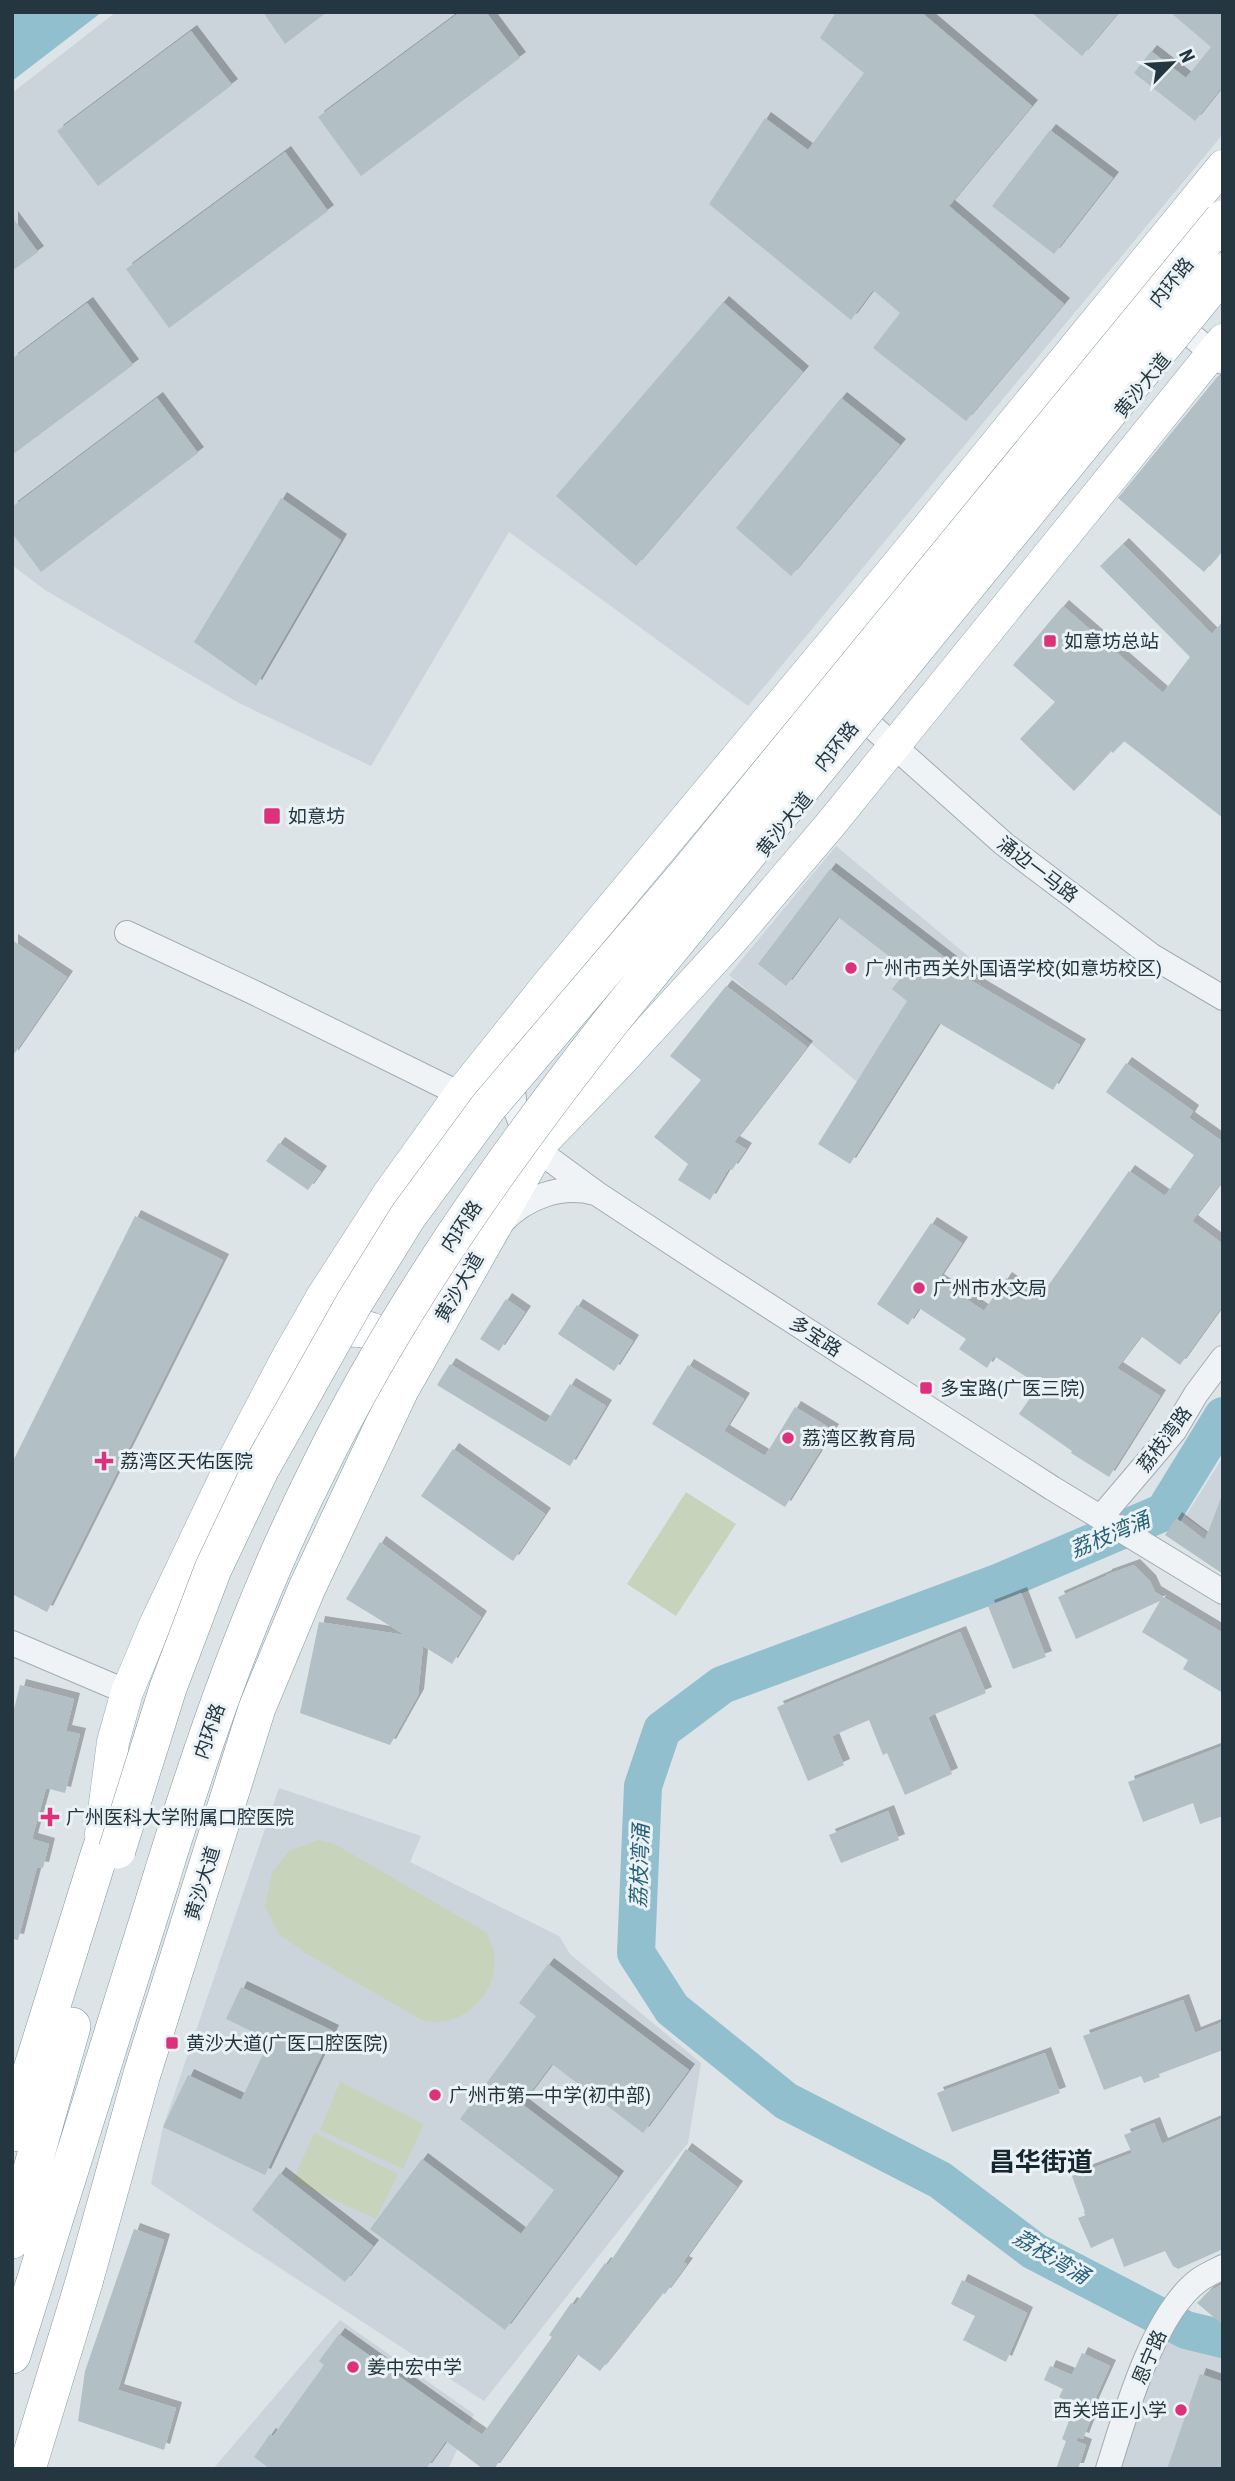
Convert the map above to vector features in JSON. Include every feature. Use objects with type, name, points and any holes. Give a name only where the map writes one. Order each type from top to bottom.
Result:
[{"type":"highway","points":[[514,1071],[682,877],[815,689],[1102,338],[1223,217]]},
{"type":"highway","name":"内环路","points":[[15,2215],[76,1975],[168,1688],[209,1579],[260,1470],[354,1303],[408,1216],[489,1106],[685,876],[1223,217]]},
{"type":"highway","name":"内环路","points":[[12,2355],[100,2077],[150,1875],[286,1536],[319,1467],[377,1361],[456,1233],[533,1123],[613,1019],[1223,272]]},
{"type":"highway","name":"黄沙大道","points":[[27,2469],[84,2282],[142,2074],[257,1708],[306,1588],[400,1390],[536,1149],[585,1071],[620,1023],[880,734],[992,564],[1056,489],[1211,347],[1223,285]]},
{"type":"highway","points":[[15,2215],[49,2152],[150,1875],[197,1699],[226,1618],[252,1555],[328,1393],[449,1202],[596,1004],[685,876]]},
{"type":"highway","points":[[12,2133],[99,1854],[147,1722],[196,1602],[321,1325],[362,1328],[391,1343],[398,1354],[403,1372],[400,1390]]},
{"type":"highway","points":[[15,2215],[144,1795],[196,1602]]},
{"type":"highway","points":[[12,2441],[61,2260],[100,2077]]},
{"type":"main road","points":[[1102,338],[1223,166]]},
{"type":"main road","points":[[880,734],[1085,512],[1211,347]]},
{"type":"main road","points":[[1056,489],[1085,512]]},
{"type":"main road","points":[[321,1325],[388,1193],[460,1094],[548,984],[815,689]]},
{"type":"main road","points":[[99,1854],[110,1760],[127,1692],[155,1625],[231,1465],[321,1325],[514,1071]]},
{"type":"street","name":"涌边一马路","points":[[880,734],[1004,844],[1152,956],[1223,998]]},
{"type":"street","points":[[127,933],[460,1094]]},
{"type":"street","points":[[514,1071],[512,1082],[515,1108],[524,1131],[536,1149]]},
{"type":"street","name":"多宝路","points":[[536,1149],[596,1193],[849,1358],[1223,1592]]},
{"type":"street","points":[[491,1233],[512,1211],[529,1201],[577,1188],[596,1193]]},
{"type":"street","name":"荔枝湾路","points":[[1101,1517],[1174,1430],[1223,1358]]},
{"type":"street","points":[[12,1643],[127,1692]]},
{"type":"street","name":"恩宁路","points":[[1108,2469],[1139,2377],[1166,2319],[1197,2281],[1223,2267]]},
{"type":"shaded area","points":[[116,12],[1223,12],[1223,134],[748,706],[509,532],[371,766],[239,703],[45,590],[12,565],[12,93]]},
{"type":"shaded area","name":"广州市西关外国语学校(如意坊校区)","points":[[836,846],[974,961],[867,1090],[729,975]]},
{"type":"shaded area","points":[[1223,1457],[1223,1544],[1185,1517]]},
{"type":"shaded area","name":"广州市第一中学(初中部)","points":[[279,1788],[421,1836],[410,1862],[559,1936],[570,1954],[701,2063],[688,2143],[484,2401],[151,2184],[163,2127]]},
{"type":"shaded area","name":"姜中宏中学","points":[[340,2320],[474,2414],[448,2469],[213,2469]]},
{"type":"shaded area","name":"西关培正小学","points":[[1164,2336],[1223,2350],[1223,2469],[1120,2469]]},
{"type":"green space","points":[[686,1492],[736,1524],[676,1616],[627,1584]]},
{"type":"green space","points":[[318,1840],[335,1844],[487,1933],[495,1956],[494,1971],[486,1992],[471,2009],[450,2020],[422,2020],[307,1954],[278,1933],[265,1906],[272,1872],[289,1851]]},
{"type":"green space","points":[[340,2082],[424,2124],[403,2169],[320,2130]]},
{"type":"green space","points":[[314,2133],[398,2174],[376,2219],[293,2181]]},
{"type":"water","points":[[12,12],[102,12],[12,81]]},
{"type":"building","points":[[263,12],[327,12],[285,44]]},
{"type":"building","points":[[460,12],[486,12],[520,58],[361,176],[318,117]]},
{"type":"building","points":[[836,12],[921,12],[1032,106],[949,206],[1064,304],[966,421],[873,348],[900,313],[873,290],[851,320],[709,204],[765,118],[808,150],[864,73],[820,38]]},
{"type":"building","points":[[1031,12],[1119,12],[1082,56]]},
{"type":"building","points":[[1170,12],[1223,12],[1223,86],[1195,121],[1134,73],[1151,51],[1186,78],[1211,47]]},
{"type":"building","points":[[191,31],[232,85],[98,186],[57,131]]},
{"type":"building","points":[[1050,130],[1113,178],[1054,254],[992,206]]},
{"type":"building","points":[[285,152],[328,211],[169,328],[126,269]]},
{"type":"building","points":[[12,217],[38,252],[12,271]]},
{"type":"building","points":[[723,302],[803,372],[636,566],[556,496]]},
{"type":"building","points":[[87,303],[133,365],[12,455],[12,359]]},
{"type":"building","points":[[1218,376],[1223,377],[1223,550],[1204,572],[1118,498]]},
{"type":"building","points":[[157,398],[198,453],[41,572],[12,533],[12,507]]},
{"type":"building","points":[[841,398],[900,445],[791,576],[736,528]]},
{"type":"building","points":[[281,498],[341,540],[256,686],[194,642]]},
{"type":"building","points":[[1123,544],[1212,634],[1223,621],[1223,818],[1124,741],[1113,753],[1111,751],[1074,791],[1020,739],[1055,702],[1013,665],[1063,606],[1163,693],[1190,657],[1100,566]]},
{"type":"building","points":[[830,869],[951,962],[948,967],[1080,1045],[1053,1090],[939,1023],[850,1164],[818,1144],[907,1001],[892,989],[907,970],[838,917],[786,986],[758,964]]},
{"type":"building","points":[[12,940],[67,977],[12,1057]]},
{"type":"building","points":[[726,986],[807,1047],[734,1142],[746,1149],[732,1170],[729,1168],[710,1200],[678,1180],[688,1164],[654,1137],[701,1080],[670,1056]]},
{"type":"building","points":[[1126,1063],[1193,1111],[1189,1118],[1223,1142],[1223,1180],[1192,1221],[1223,1244],[1223,1305],[1180,1365],[1141,1336],[1117,1368],[1160,1396],[1109,1477],[1071,1453],[1072,1451],[1019,1414],[1039,1385],[994,1356],[987,1368],[959,1349],[966,1339],[919,1308],[908,1325],[877,1304],[931,1223],[962,1243],[938,1280],[984,1311],[1006,1278],[1038,1300],[1129,1171],[1165,1196],[1194,1155],[1106,1092]]},
{"type":"building","points":[[279,1143],[321,1172],[308,1190],[266,1161]]},
{"type":"building","points":[[135,1216],[223,1260],[47,1612],[12,1594],[12,1463]]},
{"type":"building","points":[[506,1299],[525,1312],[499,1351],[480,1339]]},
{"type":"building","points":[[577,1305],[633,1341],[614,1371],[558,1334]]},
{"type":"building","points":[[450,1364],[546,1423],[570,1384],[606,1406],[570,1466],[437,1385]]},
{"type":"building","name":"荔湾区教育局","points":[[688,1365],[744,1399],[724,1431],[765,1456],[795,1407],[833,1430],[785,1507],[652,1424]]},
{"type":"building","points":[[453,1449],[545,1514],[513,1561],[421,1496]]},
{"type":"building","points":[[1221,1498],[1223,1574],[1165,1535],[1176,1518],[1205,1540]]},
{"type":"building","points":[[380,1542],[481,1617],[452,1664],[423,1646],[418,1695],[390,1745],[300,1713],[319,1622],[405,1635],[346,1599]]},
{"type":"building","points":[[1134,1565],[1150,1581],[1155,1592],[1223,1633],[1223,1693],[1183,1669],[1188,1660],[1142,1632],[1160,1601],[1076,1639],[1058,1597]]},
{"type":"building","points":[[1021,1593],[1046,1657],[1013,1669],[988,1606]]},
{"type":"building","points":[[960,1632],[986,1693],[928,1717],[952,1774],[905,1795],[887,1753],[883,1755],[869,1720],[832,1736],[844,1765],[808,1781],[777,1707]]},
{"type":"building","points":[[20,1685],[74,1699],[66,1731],[80,1734],[65,1793],[46,1788],[32,1839],[49,1844],[43,1868],[37,1867],[18,1940],[12,1939],[12,1717]]},
{"type":"building","points":[[1223,1746],[1223,1816],[1200,1824],[1193,1803],[1143,1822],[1128,1782]]},
{"type":"building","points":[[888,1811],[899,1840],[841,1863],[829,1835]]},
{"type":"building","points":[[548,1964],[689,2070],[643,2133],[552,2064],[522,2104],[618,2177],[505,2330],[370,2229],[422,2159],[521,2234],[554,2190],[460,2119],[536,2016],[519,2003]]},
{"type":"building","points":[[241,1987],[333,2031],[265,2175],[163,2127],[188,2075],[241,2100],[270,2040],[226,2019]]},
{"type":"building","points":[[1183,2000],[1195,2033],[1223,2022],[1223,2050],[1159,2074],[1160,2077],[1144,2083],[1141,2076],[1104,2090],[1083,2036]]},
{"type":"building","points":[[1045,2053],[1060,2093],[952,2132],[937,2093]]},
{"type":"building","points":[[1223,2118],[1223,2249],[1178,2269],[1173,2266],[1165,2251],[1124,2267],[1113,2238],[1091,2248],[1078,2218],[1086,2215],[1072,2176],[1132,2153],[1124,2135],[1154,2123],[1162,2144]]},
{"type":"building","points":[[686,2149],[737,2187],[683,2262],[687,2264],[665,2294],[662,2293],[600,2371],[577,2354],[494,2469],[483,2469],[446,2441],[426,2469],[270,2469],[254,2457],[270,2434],[273,2436],[324,2365],[319,2361],[339,2334],[482,2435],[552,2337],[549,2335],[571,2303],[575,2305],[605,2263],[608,2265]]},
{"type":"building","points":[[280,2173],[373,2246],[345,2282],[252,2210]]},
{"type":"building","points":[[134,2229],[164,2240],[118,2390],[176,2408],[164,2450],[78,2421],[85,2371]]},
{"type":"building","points":[[962,2280],[1027,2313],[1006,2362],[963,2340],[975,2316],[951,2304]]},
{"type":"building","points":[[1223,2284],[1223,2325],[1197,2303],[1208,2292]]},
{"type":"building","points":[[1082,2353],[1110,2366],[1088,2415],[1092,2416],[1083,2439],[1078,2437],[1076,2441],[1086,2445],[1078,2469],[1056,2469],[1066,2441],[1062,2439],[1075,2405],[1059,2397],[1063,2389],[1044,2380],[1050,2366],[1072,2375]]},
{"type":"building","points":[[1200,2374],[1223,2382],[1223,2469],[1167,2469]]},
{"type":"waterway","name":"荔枝湾涌","points":[[1223,1416],[1164,1512],[1000,1582],[722,1685],[662,1730],[643,1786],[636,1953],[672,2009],[786,2101],[940,2180],[1034,2251],[1186,2330],[1223,2339]]},
{"type":"place","name":"如意坊总站","points":[[1050,641]]},
{"type":"place","name":"如意坊","points":[[272,816]]},
{"type":"place","name":"广州市西关外国语学校(如意坊校区)","points":[[851,968]]},
{"type":"place","name":"广州市水文局","points":[[919,1288]]},
{"type":"place","name":"多宝路(广医三院)","points":[[926,1388]]},
{"type":"place","name":"荔湾区教育局","points":[[788,1438]]},
{"type":"place","name":"荔湾区天佑医院","points":[[104,1461]]},
{"type":"place","name":"广州医科大学附属口腔医院","points":[[50,1817]]},
{"type":"place","name":"黄沙大道(广医口腔医院)","points":[[172,2043]]},
{"type":"place","name":"广州市第一中学(初中部)","points":[[435,2095]]},
{"type":"place","name":"姜中宏中学","points":[[353,2367]]},
{"type":"place","name":"西关培正小学","points":[[1181,2410]]},
{"type":"district","name":"昌华街道","points":[[1041,2162]]}]
